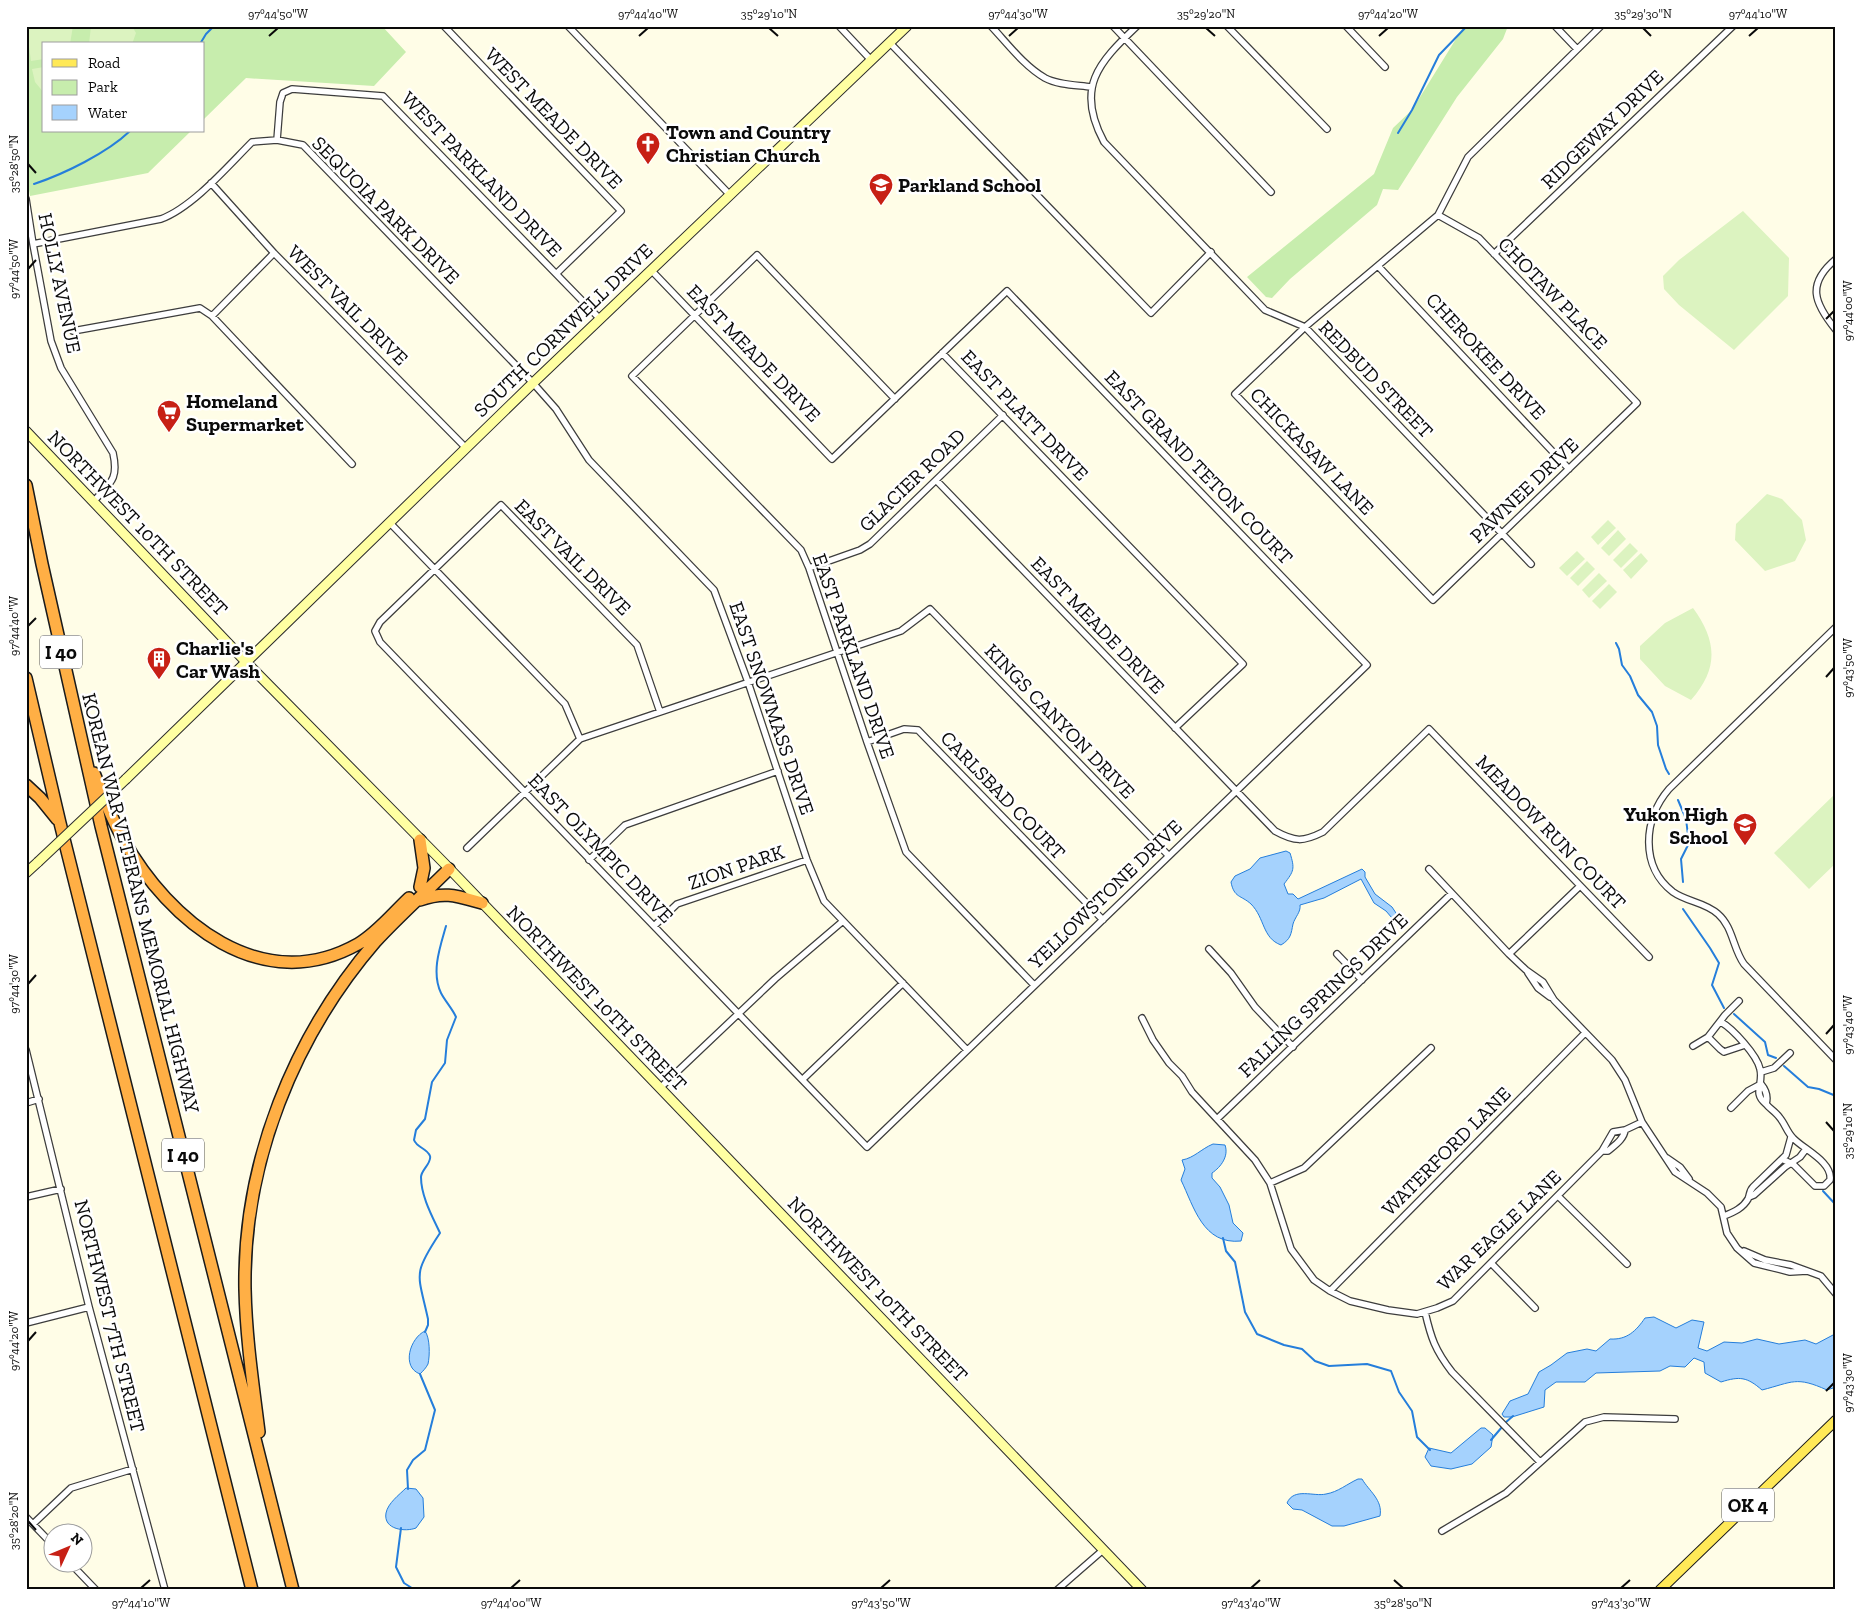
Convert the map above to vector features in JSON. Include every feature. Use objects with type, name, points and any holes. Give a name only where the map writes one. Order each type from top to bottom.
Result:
[{"type":"highway","name":"KOREAN WAR VETERANS MEMORIAL HIGHWAY","points":[[26,484],[80,740],[293,1590]]},
{"type":"highway","name":"I 40","points":[[26,678],[60,823],[252,1590]]},
{"type":"highway","points":[[80,740],[113,820],[123,840],[146,875],[198,927],[236,951],[254,958],[286,963],[332,956],[360,942],[446,866]]},
{"type":"highway","points":[[26,785],[40,798],[60,823]]},
{"type":"highway","points":[[420,840],[424,868],[420,887]]},
{"type":"highway","points":[[266,1483],[249,1350],[245,1287],[249,1228],[260,1163],[281,1099],[299,1056],[312,1032],[336,994],[359,963],[378,940],[416,902],[446,866]]},
{"type":"highway","points":[[416,902],[432,895],[453,894],[482,903]]},
{"type":"main road","name":"SOUTH CORNWELL DRIVE","points":[[26,873],[126,779],[533,383],[907,26]]},
{"type":"main road","name":"NORTHWEST 10TH STREET","points":[[26,431],[246,662],[482,903],[1142,1590]]},
{"type":"main road","name":"OK 4","points":[[1660,1590],[1836,1420]]},
{"type":"street","name":"WEST MEADE DRIVE","points":[[444,26],[621,211],[557,273]]},
{"type":"street","points":[[568,26],[730,195]]},
{"type":"street","points":[[839,26],[871,60]]},
{"type":"street","points":[[991,26],[1031,67],[1045,78],[1091,87],[1104,58],[1136,26]]},
{"type":"street","points":[[1113,26],[1271,192]]},
{"type":"street","points":[[1227,26],[1327,129]]},
{"type":"street","points":[[1346,26],[1385,67]]},
{"type":"street","points":[[1555,26],[1577,49]]},
{"type":"street","points":[[1305,327],[1438,215],[1468,157],[1600,26]]},
{"type":"street","name":"RIDGEWAY DRIVE","points":[[1494,254],[1732,26]]},
{"type":"street","points":[[890,43],[1151,313],[1211,252]]},
{"type":"street","name":"REDBUD STREET","points":[[1091,87],[1092,110],[1096,127],[1104,142],[1211,252],[1264,310],[1305,327],[1531,564]]},
{"type":"street","name":"WEST PARKLAND DRIVE","points":[[277,140],[280,102],[283,93],[292,89],[383,96],[557,273]]},
{"type":"street","name":"SEQUOIA PARK DRIVE","points":[[33,244],[161,219],[174,214],[211,183],[252,142],[277,140],[303,145],[533,383]]},
{"type":"street","name":"WEST VAIL DRIVE","points":[[211,183],[274,253],[466,448]]},
{"type":"street","name":"HOLLY AVENUE","points":[[26,198],[51,341],[61,368],[113,453],[116,468],[112,480],[93,502]]},
{"type":"street","name":"CHOTAW PLACE","points":[[1438,215],[1479,238],[1637,403]]},
{"type":"street","points":[[212,316],[274,253]]},
{"type":"street","points":[[695,315],[758,255],[896,398]]},
{"type":"street","points":[[1836,259],[1821,274],[1817,282],[1816,295],[1821,310],[1836,330]]},
{"type":"street","name":"CHEROKEE DRIVE","points":[[1378,266],[1569,469]]},
{"type":"street","name":"EAST MEADE DRIVE","points":[[652,271],[832,458]]},
{"type":"street","points":[[557,273],[600,319]]},
{"type":"street","name":"EAST GRAND TETON COURT","points":[[942,353],[1007,291],[1367,665]]},
{"type":"street","points":[[73,330],[200,308],[212,316],[352,464]]},
{"type":"street","name":"EAST PARKLAND DRIVE","points":[[695,315],[632,376],[801,550],[809,568],[906,852],[1034,985]]},
{"type":"street","name":"CHICKASAW LANE","points":[[1305,327],[1235,394],[1433,600]]},
{"type":"street","name":"EAST PLATT DRIVE","points":[[832,458],[942,353],[1243,664],[1175,728]]},
{"type":"street","name":"EAST SNOWMASS DRIVE","points":[[533,383],[556,409],[589,460],[714,590],[748,682],[807,860],[824,901],[967,1050]]},
{"type":"street","name":"PAWNEE DRIVE","points":[[1433,600],[1637,403]]},
{"type":"street","name":"GLACIER ROAD","points":[[809,568],[860,550],[870,544],[1003,415]]},
{"type":"street","name":"EAST MEADE DRIVE","points":[[936,480],[1275,831],[1290,839],[1309,839],[1323,832],[1429,729]]},
{"type":"street","name":"EAST VAIL DRIVE","points":[[434,568],[501,505],[637,645],[660,712]]},
{"type":"street","points":[[390,523],[565,704],[580,739]]},
{"type":"street","name":"EAST OLYMPIC DRIVE","points":[[434,568],[380,622],[375,632],[380,642],[867,1147]]},
{"type":"street","name":"KINGS CANYON DRIVE","points":[[837,654],[901,631],[930,609],[1168,855]]},
{"type":"street","points":[[1836,627],[1669,789],[1654,811],[1648,836],[1652,861],[1667,887],[1680,897],[1705,906],[1718,914],[1728,928],[1736,951],[1744,964],[1836,1060]]},
{"type":"street","points":[[467,848],[580,739],[837,654]]},
{"type":"street","name":"YELLOWSTONE DRIVE","points":[[867,1147],[1367,665]]},
{"type":"street","name":"CARLSBAD COURT","points":[[867,742],[904,729],[918,730],[1103,920]]},
{"type":"street","name":"MEADOW RUN COURT","points":[[1429,729],[1650,957]]},
{"type":"street","points":[[589,860],[625,825],[778,771]]},
{"type":"street","name":"ZION PARK","points":[[654,926],[677,904],[807,860]]},
{"type":"street","points":[[1429,869],[1509,954],[1526,970],[1543,982],[1554,1000],[1612,1060],[1625,1080],[1642,1122],[1664,1156],[1675,1172],[1707,1193],[1721,1207],[1728,1233],[1737,1248],[1754,1263],[1774,1265],[1790,1272],[1806,1271],[1821,1276],[1836,1294]]},
{"type":"street","points":[[1509,954],[1580,886]]},
{"type":"street","name":"FALLING SPRINGS DRIVE","points":[[1217,1119],[1451,894]]},
{"type":"street","points":[[660,1088],[775,979],[843,921]]},
{"type":"street","points":[[1209,949],[1231,973],[1254,1008],[1293,1047]]},
{"type":"street","points":[[1336,954],[1362,980]]},
{"type":"street","points":[[803,1079],[903,983]]},
{"type":"street","points":[[1693,1046],[1708,1037],[1712,1030],[1739,1001]]},
{"type":"street","name":"WAR EAGLE LANE","points":[[1142,1018],[1153,1040],[1169,1063],[1255,1160],[1270,1183],[1291,1249],[1314,1280],[1350,1301],[1388,1310],[1417,1314],[1453,1302],[1602,1151],[1613,1132],[1625,1130],[1642,1122]]},
{"type":"street","points":[[1721,1022],[1732,1030],[1757,1058],[1761,1072],[1761,1084],[1758,1089],[1761,1099],[1781,1118],[1792,1137],[1816,1156],[1833,1174],[1826,1185],[1821,1187],[1815,1186],[1791,1163],[1782,1159]]},
{"type":"street","name":"WATERFORD LANE","points":[[1330,1291],[1585,1033]]},
{"type":"street","points":[[1708,1037],[1724,1052],[1745,1045]]},
{"type":"street","points":[[1270,1183],[1304,1168],[1431,1048]]},
{"type":"street","name":"NORTHWEST 7TH STREET","points":[[26,1050],[88,1307],[165,1590]]},
{"type":"street","points":[[1761,1072],[1778,1066],[1790,1053]]},
{"type":"street","points":[[1731,1108],[1748,1091],[1761,1084]]},
{"type":"street","points":[[26,1103],[39,1099]]},
{"type":"street","name":"WAR EAGLE LANE","points":[[1602,1151],[1608,1151],[1617,1143],[1624,1135],[1625,1130]]},
{"type":"street","points":[[1749,1197],[1753,1187],[1782,1159],[1792,1137]]},
{"type":"street","points":[[1724,1216],[1739,1208],[1749,1197],[1800,1158],[1806,1149]]},
{"type":"street","points":[[26,1197],[61,1189]]},
{"type":"street","points":[[1558,1196],[1627,1264]]},
{"type":"street","points":[[1491,1263],[1535,1308]]},
{"type":"street","points":[[26,1323],[88,1307]]},
{"type":"street","points":[[1425,1312],[1431,1337],[1439,1355],[1452,1372],[1540,1462]]},
{"type":"street","points":[[1442,1531],[1506,1494],[1585,1422],[1604,1417],[1675,1419]]},
{"type":"street","points":[[33,1524],[71,1488],[133,1469]]},
{"type":"street","points":[[26,1517],[42,1533]]},
{"type":"street","points":[[1057,1590],[1103,1550]]},
{"type":"street","points":[[81,1574],[96,1590]]},
{"type":"green space","points":[[26,26],[382,26],[406,52],[374,86],[246,78],[205,118],[205,42],[42,42],[42,132],[190,132],[148,173],[30,196],[26,173]]},
{"type":"green space","points":[[26,26],[73,26],[70,42],[42,42],[42,59],[31,61]]},
{"type":"green space","points":[[91,26],[126,26],[133,28],[136,33],[133,42],[89,42]]},
{"type":"green space","points":[[1464,26],[1508,26],[1503,39],[1457,97],[1398,190],[1383,189],[1377,205],[1290,279],[1272,298],[1266,297],[1247,277],[1374,174],[1393,128],[1412,110]]},
{"type":"green space","points":[[42,67],[42,91],[35,82],[32,69]]},
{"type":"green space","points":[[1743,211],[1789,258],[1788,296],[1734,350],[1679,305],[1664,289],[1663,276],[1679,260]]},
{"type":"green space","points":[[1767,494],[1782,499],[1802,520],[1806,540],[1795,561],[1765,571],[1735,540],[1736,524]]},
{"type":"green space","points":[[1608,520],[1616,528],[1598,545],[1591,537]]},
{"type":"green space","points":[[1618,530],[1626,539],[1609,556],[1601,548]]},
{"type":"green space","points":[[1630,543],[1638,551],[1621,568],[1613,560]]},
{"type":"green space","points":[[1577,551],[1585,559],[1567,576],[1559,568]]},
{"type":"green space","points":[[1641,553],[1648,561],[1631,579],[1623,570]]},
{"type":"green space","points":[[1587,561],[1595,569],[1578,586],[1570,578]]},
{"type":"green space","points":[[1599,573],[1607,581],[1589,598],[1582,590]]},
{"type":"green space","points":[[1609,584],[1617,592],[1600,609],[1592,601]]},
{"type":"green space","points":[[1693,608],[1707,632],[1711,654],[1710,666],[1706,677],[1691,700],[1665,686],[1640,659],[1640,646],[1665,623]]},
{"type":"green space","points":[[1836,793],[1836,863],[1809,889],[1774,853]]},
{"type":"water","points":[[1286,851],[1290,853],[1293,863],[1292,873],[1284,884],[1288,894],[1293,894],[1298,899],[1362,869],[1375,894],[1392,907],[1396,913],[1392,918],[1386,911],[1374,903],[1361,879],[1324,898],[1300,905],[1300,910],[1294,921],[1289,938],[1281,945],[1275,942],[1267,933],[1256,909],[1236,894],[1231,882],[1235,876],[1250,869],[1260,858]]},
{"type":"water","points":[[1213,1144],[1225,1145],[1225,1157],[1218,1168],[1212,1173],[1212,1178],[1220,1187],[1229,1205],[1233,1223],[1243,1233],[1241,1241],[1228,1241],[1217,1237],[1209,1231],[1196,1212],[1181,1180],[1185,1169],[1182,1160]]},
{"type":"water","points":[[1654,1317],[1676,1328],[1692,1320],[1704,1322],[1698,1348],[1707,1351],[1724,1342],[1742,1343],[1757,1339],[1779,1344],[1805,1340],[1816,1344],[1833,1335],[1836,1336],[1836,1387],[1827,1390],[1808,1383],[1795,1382],[1762,1390],[1752,1382],[1738,1378],[1721,1382],[1705,1373],[1704,1362],[1694,1358],[1685,1367],[1670,1366],[1660,1371],[1596,1373],[1585,1382],[1556,1382],[1545,1390],[1544,1407],[1512,1417],[1504,1417],[1502,1414],[1510,1401],[1528,1394],[1539,1372],[1567,1353],[1587,1349],[1596,1351],[1610,1339],[1621,1338],[1630,1334],[1645,1318]]},
{"type":"water","points":[[425,1331],[429,1342],[429,1360],[420,1374],[414,1370],[409,1359],[415,1340]]},
{"type":"water","points":[[1481,1428],[1485,1428],[1493,1435],[1491,1447],[1472,1464],[1451,1469],[1431,1466],[1425,1457],[1429,1448],[1451,1453]]},
{"type":"water","points":[[1358,1479],[1362,1479],[1375,1496],[1379,1505],[1380,1516],[1344,1526],[1332,1526],[1302,1510],[1293,1509],[1287,1503],[1294,1495],[1330,1493]]},
{"type":"water","points":[[406,1488],[416,1489],[423,1498],[424,1517],[416,1528],[407,1530],[392,1526],[386,1519],[387,1509]]},
{"type":"waterway","points":[[201,42],[214,26]]},
{"type":"waterway","points":[[1398,133],[1412,110],[1439,55],[1467,26]]},
{"type":"waterway","points":[[34,184],[85,162],[110,147],[129,132]]},
{"type":"waterway","points":[[1616,643],[1622,665],[1630,676],[1638,695],[1652,712],[1657,726],[1658,745],[1669,774]]},
{"type":"waterway","points":[[1678,800],[1686,819],[1689,843],[1681,859],[1683,882]]},
{"type":"waterway","points":[[1683,909],[1719,963],[1712,985],[1724,1008]]},
{"type":"waterway","points":[[425,1332],[428,1319],[420,1283],[421,1267],[440,1233],[421,1184],[421,1174],[430,1156],[414,1140],[416,1130],[425,1119],[432,1082],[445,1063],[447,1040],[456,1017],[441,993],[437,977],[441,942],[446,926]]},
{"type":"waterway","points":[[1734,1014],[1765,1042],[1768,1055],[1776,1058]]},
{"type":"waterway","points":[[1784,1066],[1808,1087],[1836,1096]]},
{"type":"waterway","points":[[1823,1191],[1836,1205]]},
{"type":"waterway","points":[[1223,1238],[1226,1251],[1235,1262],[1245,1312],[1257,1334],[1284,1345],[1302,1349],[1315,1361],[1329,1366],[1367,1364],[1391,1371],[1399,1392],[1412,1411],[1417,1437],[1430,1450]]},
{"type":"waterway","points":[[408,1489],[407,1470],[413,1460],[425,1450],[435,1410],[420,1374]]},
{"type":"waterway","points":[[1505,1423],[1513,1416]]},
{"type":"waterway","points":[[1491,1440],[1502,1427]]},
{"type":"waterway","points":[[401,1528],[396,1567],[404,1583],[415,1590]]},
{"type":"place","name":"Town and Country Christian Church","points":[[648,165]]},
{"type":"place","name":"Parkland School","points":[[881,206]]},
{"type":"place","name":"Homeland Supermarket","points":[[169,433]]},
{"type":"place","name":"Charlie's Car Wash","points":[[159,680]]},
{"type":"place","name":"Yukon High School","points":[[1745,846]]}]
